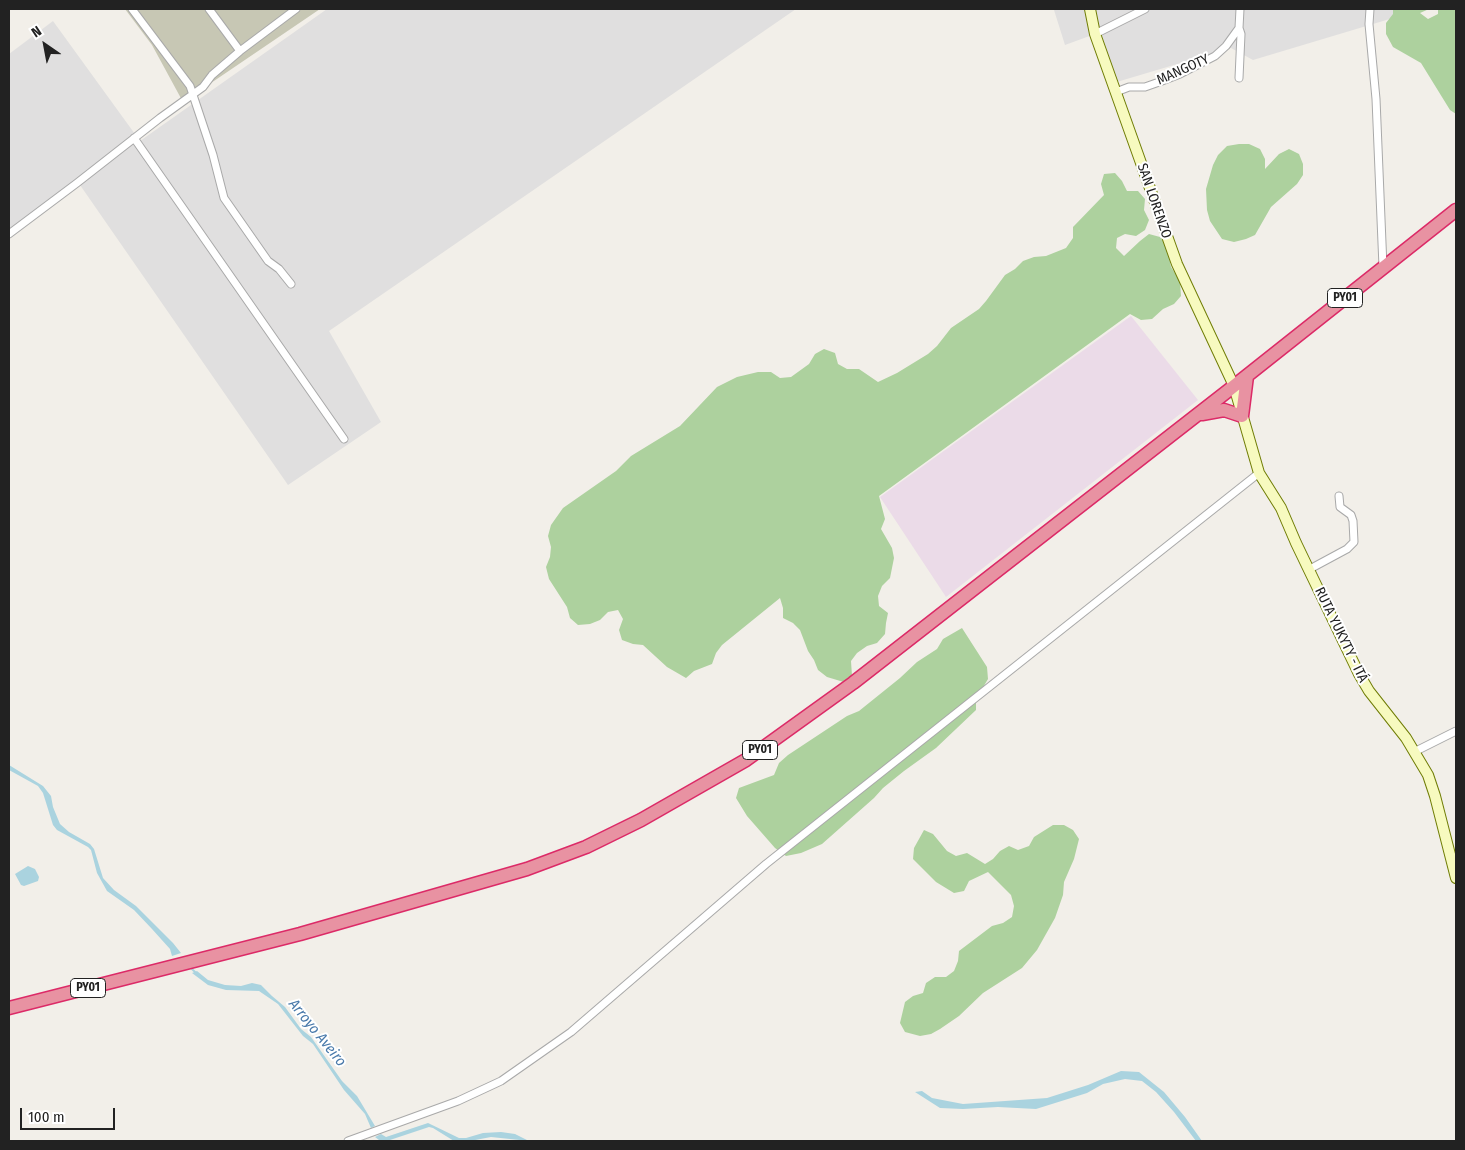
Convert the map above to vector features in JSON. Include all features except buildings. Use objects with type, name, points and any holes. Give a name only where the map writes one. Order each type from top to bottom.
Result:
[{"type":"highway","name":"PY01","points":[[9,1008],[300,934],[528,869],[586,847],[641,820],[712,781],[783,735],[853,683],[1247,376],[1456,210]]},
{"type":"highway","points":[[1197,415],[1224,410],[1242,416],[1247,376]]},
{"type":"main road","name":"SAN LORENZO","points":[[1090,9],[1095,34],[1176,264],[1234,386]]},
{"type":"main road","name":"RUTA YUKYTY - ITÁ","points":[[1234,386],[1259,472],[1281,508],[1348,654],[1368,691],[1406,738],[1428,775],[1436,796],[1456,878]]},
{"type":"street","points":[[132,9],[190,86],[224,198],[268,261],[279,269],[291,284]]},
{"type":"street","points":[[209,9],[240,50]]},
{"type":"street","points":[[9,234],[203,87],[212,75],[240,50],[287,11],[296,9]]},
{"type":"street","points":[[1095,34],[1145,9]]},
{"type":"street","points":[[1239,78],[1240,9]]},
{"type":"street","points":[[1370,9],[1369,24],[1376,99],[1383,267]]},
{"type":"street","name":"MANGOTY","points":[[1116,92],[1129,87],[1145,87],[1200,64],[1215,56],[1226,46],[1239,28]]},
{"type":"street","points":[[134,138],[344,439]]},
{"type":"street","points":[[348,1141],[458,1101],[501,1081],[571,1032],[766,864],[1259,472]]},
{"type":"street","points":[[1308,570],[1347,549],[1354,542],[1353,521],[1351,515],[1340,507],[1340,496]]},
{"type":"street","points":[[1414,752],[1456,731]]},
{"type":"shaded area","points":[[125,9],[320,9],[183,102],[152,45]]},
{"type":"shaded area","points":[[327,9],[796,9],[329,331],[381,422],[288,485],[80,185],[9,236],[9,54],[53,21],[140,141]]},
{"type":"shaded area","points":[[1053,9],[1423,9],[1253,60],[1231,48],[1110,84],[1095,34],[1065,45]]},
{"type":"shaded area","points":[[1131,316],[1198,400],[946,597],[880,497]]},
{"type":"green space","points":[[1393,9],[1429,9],[1420,13],[1428,19],[1438,14],[1438,9],[1456,9],[1456,114],[1450,110],[1421,63],[1393,47],[1386,34],[1386,23],[1393,14]]},
{"type":"green space","points":[[1249,144],[1260,149],[1265,159],[1265,169],[1279,154],[1289,149],[1299,154],[1303,164],[1303,175],[1297,184],[1271,207],[1255,235],[1234,242],[1222,239],[1210,221],[1207,210],[1206,189],[1218,155],[1227,146]]},
{"type":"green space","points":[[1115,173],[1127,191],[1138,191],[1145,199],[1144,210],[1149,220],[1145,230],[1136,236],[1125,234],[1117,238],[1116,248],[1124,256],[1149,234],[1160,237],[1167,246],[1171,267],[1180,281],[1181,296],[1174,304],[1163,309],[1152,319],[1141,320],[1130,314],[879,496],[885,519],[881,529],[892,548],[894,558],[890,578],[882,586],[878,596],[879,606],[888,613],[885,634],[877,643],[867,646],[857,653],[851,661],[852,676],[847,683],[827,677],[818,670],[800,630],[793,623],[783,618],[780,598],[722,645],[716,653],[712,664],[694,671],[686,678],[667,667],[643,645],[622,640],[619,630],[623,619],[618,610],[608,612],[600,620],[590,624],[578,625],[570,618],[567,607],[549,579],[546,567],[550,557],[551,547],[548,536],[551,525],[563,508],[616,471],[631,456],[680,426],[717,387],[737,377],[758,372],[771,372],[780,378],[791,377],[809,364],[815,354],[824,349],[835,353],[838,364],[847,369],[859,369],[878,382],[897,373],[928,354],[951,328],[979,309],[1005,275],[1023,261],[1034,257],[1046,256],[1066,248],[1073,238],[1073,227],[1104,195],[1101,184],[1104,174]]},
{"type":"green space","points":[[962,628],[987,667],[988,679],[976,699],[976,710],[936,748],[883,788],[822,844],[801,853],[786,856],[775,848],[747,816],[736,798],[739,788],[774,775],[779,763],[788,755],[847,716],[859,711],[917,662],[937,649],[943,639]]},
{"type":"green space","points":[[1053,825],[1064,825],[1073,830],[1079,839],[1074,859],[1064,882],[1063,895],[1055,918],[1037,950],[1022,968],[983,993],[959,1016],[940,1029],[931,1034],[920,1036],[905,1032],[900,1023],[905,1002],[913,996],[923,993],[926,983],[935,977],[946,977],[954,971],[959,951],[992,926],[1003,923],[1012,917],[1014,906],[1011,895],[988,872],[969,881],[964,891],[954,893],[936,882],[913,859],[914,848],[924,830],[933,834],[947,851],[956,856],[967,853],[985,864],[1009,846],[1018,850],[1029,846],[1034,837]]},
{"type":"water","points":[[9,765],[43,786],[51,796],[60,824],[69,832],[90,844],[94,849],[103,878],[114,890],[136,906],[181,953],[172,956],[170,949],[134,910],[107,891],[97,873],[91,850],[57,830],[53,825],[43,793],[38,786],[9,770]]},
{"type":"water","points":[[28,866],[35,869],[39,877],[38,881],[24,886],[21,885],[15,874]]},
{"type":"water","points":[[197,971],[208,980],[225,985],[241,986],[252,983],[261,985],[285,1007],[301,1029],[311,1037],[342,1081],[357,1096],[375,1126],[371,1128],[365,1114],[344,1090],[313,1044],[303,1036],[278,1004],[259,991],[226,990],[208,985],[192,973]]},
{"type":"water","points":[[1121,1071],[1139,1072],[1164,1092],[1202,1141],[1196,1141],[1156,1092],[1142,1081],[1125,1079],[1103,1084],[1087,1093],[1036,1109],[998,1107],[940,1108],[915,1092],[922,1091],[932,1098],[963,1104],[1047,1098],[1088,1085]]},
{"type":"water","points":[[428,1123],[459,1138],[483,1133],[501,1132],[515,1134],[529,1141],[491,1137],[470,1141],[454,1141],[429,1127],[387,1141],[379,1140],[375,1137],[381,1134],[386,1137]]},
{"type":"waterway","name":"Arroyo Aveiro","points":[[189,966],[197,974]]}]
